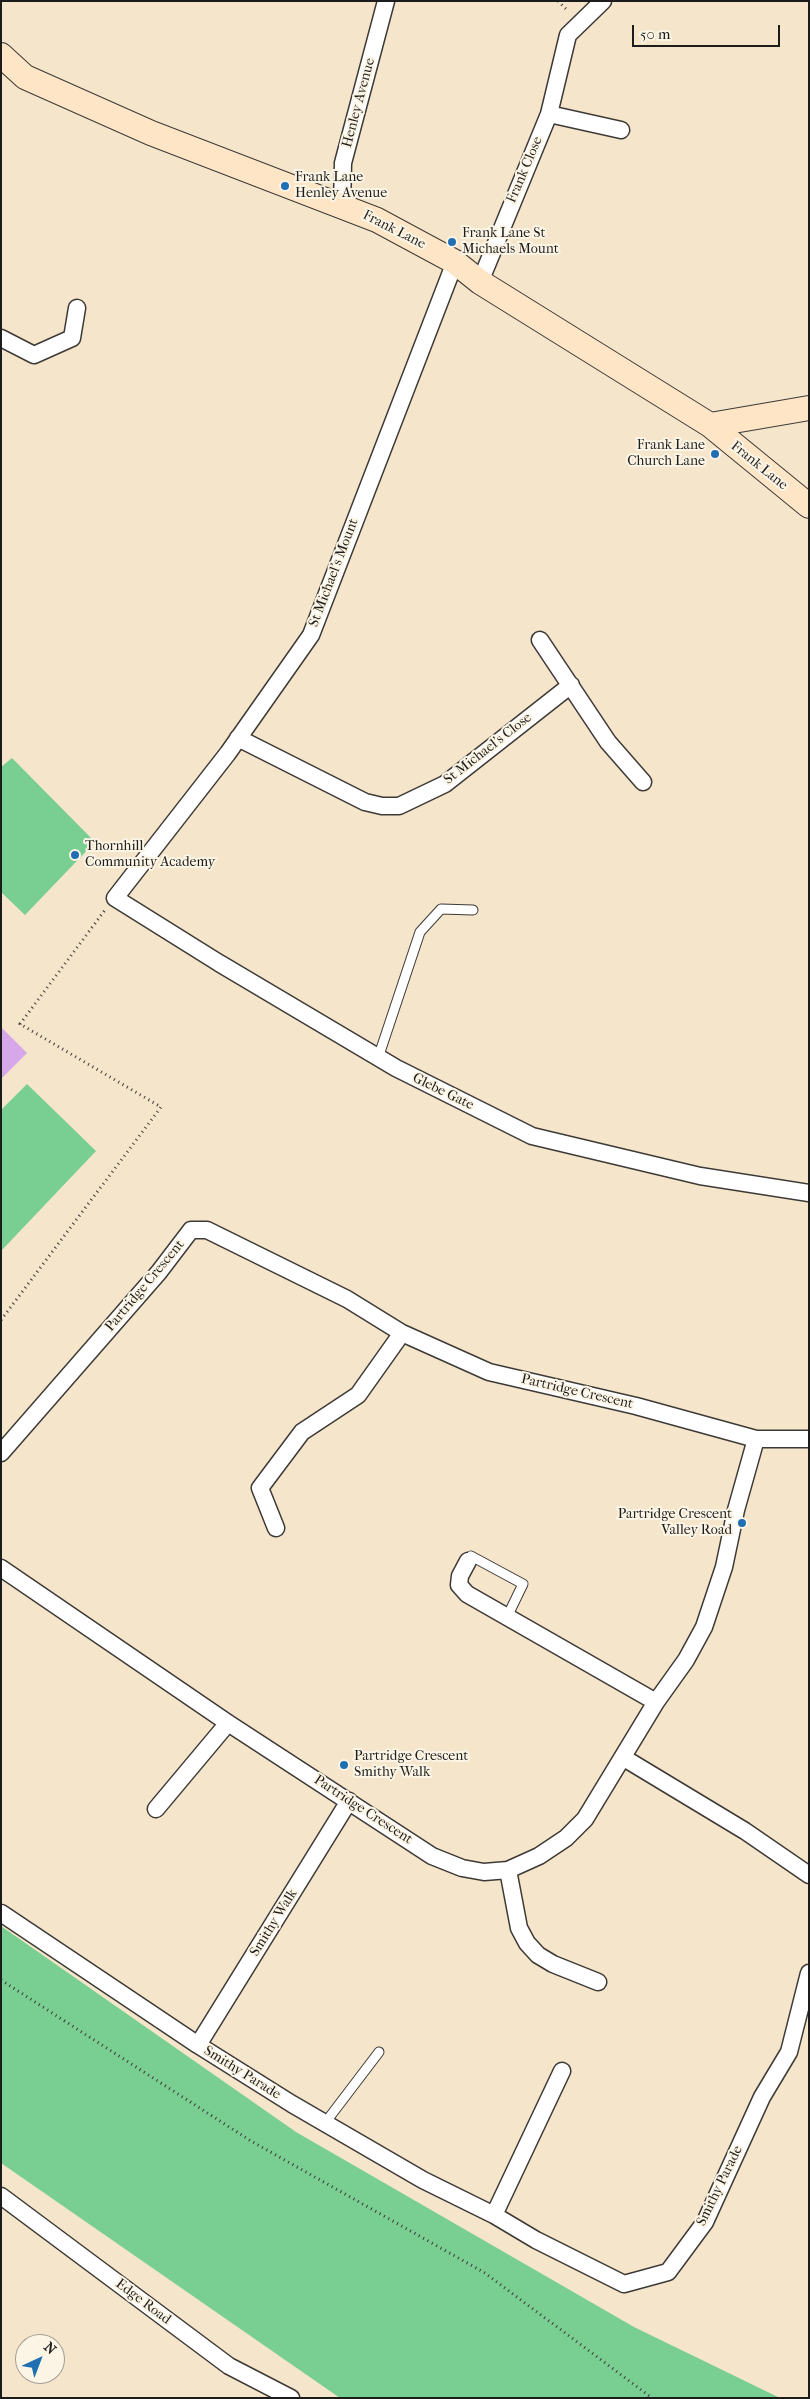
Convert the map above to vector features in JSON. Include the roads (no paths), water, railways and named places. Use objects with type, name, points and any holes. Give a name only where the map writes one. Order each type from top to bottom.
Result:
[{"type":"street","name":"Henley Avenue","points":[[342,206],[343,163],[386,1]]},
{"type":"street","name":"Frank Close","points":[[480,282],[549,114],[568,35],[604,1]]},
{"type":"street","name":"Frank Lane","points":[[1,55],[25,77],[151,133],[378,220],[454,262],[480,282],[710,425],[809,506]]},
{"type":"street","points":[[549,114],[621,130]]},
{"type":"street","name":"St Michael's Mount","points":[[115,898],[238,738],[311,635],[454,262]]},
{"type":"street","points":[[1,338],[34,355],[72,338],[77,308]]},
{"type":"street","name":"Frank Lane","points":[[710,425],[809,408]]},
{"type":"street","points":[[540,640],[608,742],[643,782]]},
{"type":"street","name":"St Michael's Close","points":[[238,738],[365,802],[382,806],[399,806],[445,784],[571,685]]},
{"type":"street","name":"Glebe Gate","points":[[115,898],[378,1058],[532,1136],[700,1176],[809,1193]]},
{"type":"street","name":"Partridge Crescent","points":[[1,1453],[158,1272],[191,1230],[207,1230],[347,1299],[402,1333],[490,1372],[636,1406],[756,1439],[809,1439]]},
{"type":"street","points":[[276,1528],[260,1488],[302,1432],[358,1395],[402,1333]]},
{"type":"street","name":"Partridge Crescent","points":[[1,1568],[228,1723],[440,1859],[470,1870],[484,1872],[508,1870],[539,1856],[566,1838],[585,1819],[624,1758],[656,1702],[686,1660],[704,1627],[724,1568],[736,1510],[756,1439]]},
{"type":"street","points":[[468,1561],[460,1576],[459,1585],[475,1600],[656,1702]]},
{"type":"street","points":[[156,1809],[228,1723]]},
{"type":"street","points":[[624,1758],[745,1831],[809,1875]]},
{"type":"street","name":"Smithy Walk","points":[[198,2045],[349,1801]]},
{"type":"street","points":[[508,1870],[519,1928],[527,1942],[538,1955],[553,1964],[598,1982]]},
{"type":"street","name":"Smithy Parade","points":[[1,1913],[198,2045],[325,2123],[423,2180],[494,2215],[536,2240],[624,2284],[668,2272],[705,2222],[762,2097],[789,2052],[809,1973]]},
{"type":"street","points":[[494,2215],[562,2071]]},
{"type":"street","name":"Edge Road","points":[[1,2196],[229,2366],[291,2398]]},
{"type":"lane","points":[[378,1058],[420,932],[441,909],[473,910]]},
{"type":"lane","points":[[468,1561],[471,1556],[523,1584],[507,1617]]},
{"type":"lane","points":[[325,2123],[379,2052]]},
{"type":"place","name":"Frank Lane Henley Avenue","points":[[285,186]]},
{"type":"place","name":"Frank Lane St Michaels Mount","points":[[452,242]]},
{"type":"place","name":"Frank Lane Church Lane","points":[[715,454]]},
{"type":"place","name":"Thornhill Community Academy","points":[[75,855]]},
{"type":"place","name":"Partridge Crescent Valley Road","points":[[742,1523]]},
{"type":"place","name":"Partridge Crescent Smithy Walk","points":[[344,1765]]}]
